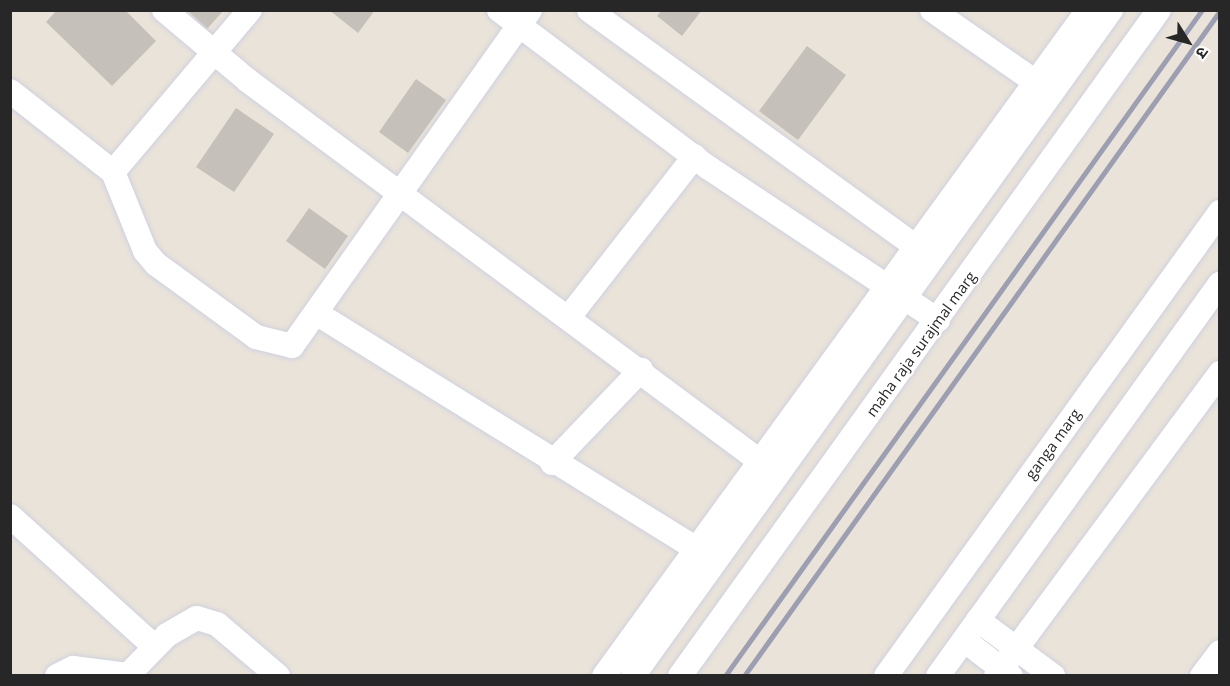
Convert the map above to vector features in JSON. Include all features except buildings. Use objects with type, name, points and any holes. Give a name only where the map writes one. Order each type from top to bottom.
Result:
[{"type":"street","points":[[164,10],[214,51],[757,459]]},
{"type":"street","points":[[113,172],[250,10]]},
{"type":"street","points":[[499,10],[524,19],[694,156],[894,294],[938,320]]},
{"type":"street","points":[[588,10],[762,141],[916,247]]},
{"type":"street","points":[[932,10],[1037,83]]},
{"type":"street","points":[[633,675],[894,294],[916,247],[1089,10]]},
{"type":"street","points":[[604,675],[757,459],[894,294],[1111,10]]},
{"type":"street","name":"maha raja surajmal marg","points":[[680,675],[938,320],[1159,10]]},
{"type":"street","points":[[10,92],[113,172],[145,251],[256,337],[292,346],[399,190],[524,19]]},
{"type":"street","points":[[569,317],[694,156]]},
{"type":"street","name":"ganga marg","points":[[886,675],[1220,212]]},
{"type":"street","points":[[938,675],[1220,284]]},
{"type":"street","points":[[316,313],[552,463],[694,547]]},
{"type":"street","points":[[552,463],[641,370]]},
{"type":"street","points":[[964,640],[1003,673],[1016,649],[1220,373]]},
{"type":"street","points":[[10,516],[155,646]]},
{"type":"street","points":[[57,675],[73,668],[128,675],[155,646],[197,618],[217,624],[278,675]]},
{"type":"street","points":[[978,620],[1053,675]]},
{"type":"street","points":[[1202,675],[1220,652]]},
{"type":"railway","points":[[725,676],[1202,10]]},
{"type":"railway","points":[[744,676],[1220,11]]}]
